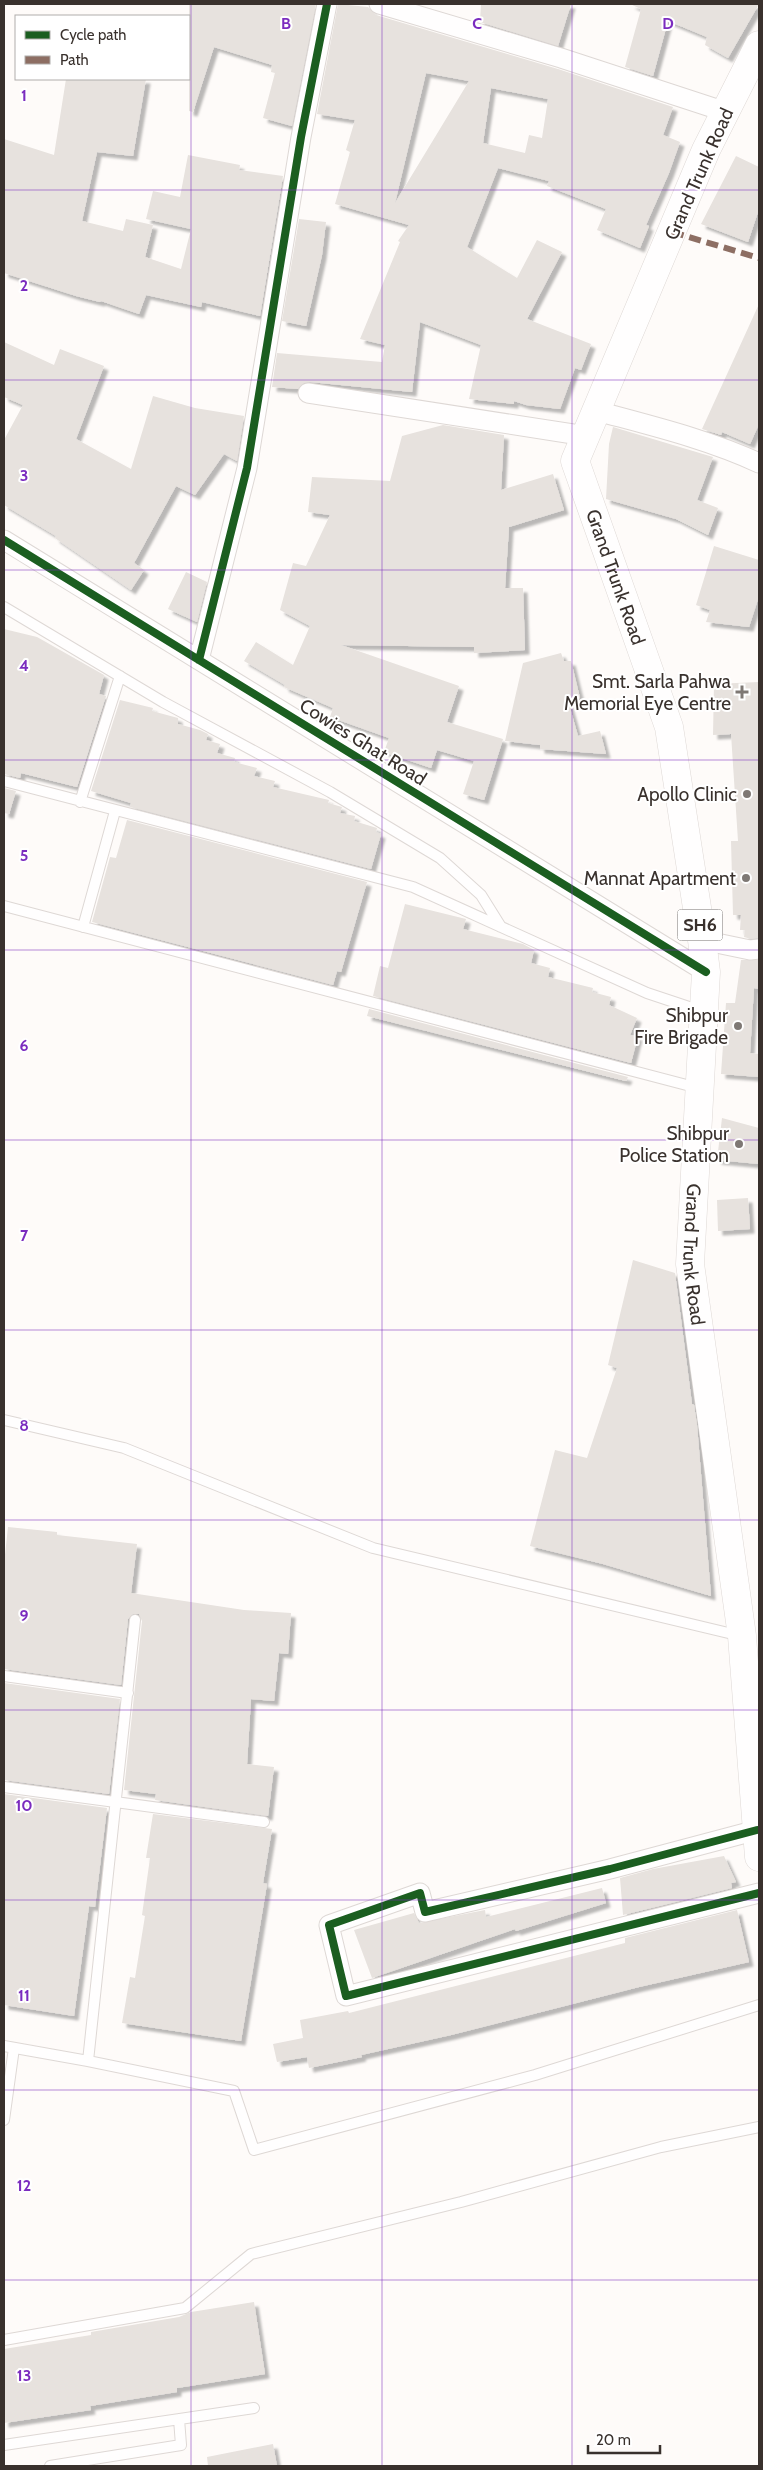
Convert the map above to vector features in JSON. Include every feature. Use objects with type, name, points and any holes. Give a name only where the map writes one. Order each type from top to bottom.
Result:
[{"type":"main road","name":"Grand Trunk Road","points":[[759,45],[706,150],[575,461],[669,726],[702,940],[706,972],[702,1011],[690,1264],[742,1636],[755,1761],[759,1856]]},
{"type":"street","points":[[199,660],[247,468],[301,137],[327,4]]},
{"type":"street","points":[[379,4],[561,58],[726,112]]},
{"type":"street","points":[[308,393],[586,436]]},
{"type":"street","points":[[597,411],[678,432],[731,450],[759,463]]},
{"type":"street","name":"Cowies Ghat Road","points":[[4,540],[706,972]]},
{"type":"street","points":[[702,940],[750,950],[759,949]]},
{"type":"street","points":[[757,1830],[610,1869],[425,1912],[420,1893],[329,1925],[346,1996],[759,1893]]},
{"type":"lane","points":[[4,607],[120,676],[330,792],[440,858],[481,895],[501,927]]},
{"type":"lane","points":[[80,802],[120,676]]},
{"type":"lane","points":[[4,781],[412,887],[647,993],[702,1011]]},
{"type":"lane","points":[[83,927],[115,811]]},
{"type":"lane","points":[[4,906],[698,1088]]},
{"type":"lane","points":[[4,1420],[124,1448],[373,1548],[742,1636]]},
{"type":"lane","points":[[88,2061],[135,1620]]},
{"type":"lane","points":[[4,1676],[128,1693]]},
{"type":"lane","points":[[4,1787],[264,1822]]},
{"type":"lane","points":[[4,2120],[9,2047],[234,2091],[254,2150],[535,2075],[759,2005]]},
{"type":"lane","points":[[4,2340],[185,2308],[252,2254],[460,2202],[661,2147],[759,2127]]},
{"type":"lane","points":[[4,2445],[254,2408]]},
{"type":"lane","points":[[50,2466],[181,2445],[179,2419]]},
{"type":"building","points":[[189,4],[316,4],[292,126],[263,118],[275,73],[271,72],[272,65],[214,47],[193,112],[189,111]]},
{"type":"building","points":[[338,4],[368,7],[376,15],[558,69],[673,107],[663,135],[680,142],[669,173],[646,225],[649,226],[640,248],[597,230],[606,209],[547,186],[549,181],[498,168],[467,247],[517,278],[537,240],[562,252],[527,319],[591,344],[581,370],[575,368],[560,409],[526,405],[514,401],[514,404],[469,399],[481,345],[420,322],[412,392],[310,382],[304,383],[298,389],[272,387],[277,353],[382,362],[385,345],[360,339],[400,242],[398,241],[409,225],[335,204],[350,152],[346,150],[355,120],[317,114]],"holes":[[[426,73],[469,81],[395,203]],[[491,88],[548,99],[542,138],[529,135],[525,153],[483,143]]]},
{"type":"building","points":[[481,4],[571,4],[558,46],[480,22]]},
{"type":"building","points":[[630,4],[759,4],[728,58],[705,45],[707,37],[668,21],[653,76],[625,67],[641,9]]},
{"type":"building","points":[[66,80],[146,80],[133,156],[97,152],[82,221],[123,231],[126,219],[153,225],[145,257],[181,269],[191,229],[146,219],[153,191],[180,197],[188,155],[240,165],[239,170],[283,176],[260,316],[202,302],[201,307],[146,295],[139,314],[4,273],[4,139],[54,155]]},
{"type":"building","points":[[736,156],[759,167],[759,209],[748,242],[701,224]]},
{"type":"building","points":[[299,219],[326,222],[322,255],[306,326],[282,321]]},
{"type":"building","points":[[759,304],[759,424],[750,444],[722,432],[721,435],[702,429]]},
{"type":"building","points":[[4,342],[54,365],[60,349],[104,366],[76,439],[131,469],[153,396],[195,408],[244,416],[237,461],[224,454],[195,495],[176,486],[134,563],[144,570],[131,590],[55,538],[56,536],[4,505],[4,440],[23,405],[4,397]]},
{"type":"building","points":[[443,425],[504,435],[501,490],[553,474],[564,510],[509,527],[505,588],[523,588],[525,650],[474,653],[474,647],[341,645],[459,686],[447,722],[503,739],[484,800],[463,794],[474,761],[437,750],[431,768],[384,752],[389,738],[330,717],[333,708],[284,687],[285,685],[244,661],[256,642],[293,665],[310,626],[280,610],[293,563],[306,566],[330,515],[308,512],[312,477],[390,481],[402,436]]},
{"type":"building","points":[[613,427],[713,457],[697,500],[718,508],[708,535],[676,519],[606,499],[609,444]]},
{"type":"building","points":[[714,546],[759,560],[759,596],[749,627],[706,622],[710,610],[696,605]]},
{"type":"building","points":[[186,572],[207,582],[197,622],[168,609]]},
{"type":"building","points":[[4,629],[37,637],[104,675],[99,694],[106,696],[77,787],[21,773],[20,778],[4,774]]},
{"type":"building","points":[[561,653],[564,661],[571,661],[580,698],[568,701],[578,736],[600,731],[606,754],[540,749],[540,745],[505,741],[523,663]]},
{"type":"building","points":[[759,682],[759,938],[751,939],[744,937],[745,930],[740,930],[741,915],[733,915],[731,841],[738,841],[731,734],[713,735],[714,684]]},
{"type":"building","points":[[120,700],[153,708],[152,711],[178,718],[178,724],[200,730],[208,734],[206,740],[220,744],[217,753],[235,758],[234,762],[257,768],[254,776],[275,781],[273,787],[329,800],[328,803],[342,807],[340,813],[355,816],[354,821],[377,828],[376,832],[381,834],[371,869],[130,807],[131,803],[91,791]]},
{"type":"building","points":[[4,788],[16,791],[9,814],[4,813]]},
{"type":"building","points":[[127,820],[367,882],[341,972],[337,971],[333,985],[92,922],[110,857],[116,858]]},
{"type":"building","points":[[405,904],[466,919],[463,929],[523,944],[534,950],[531,963],[550,968],[548,977],[593,988],[592,992],[611,997],[609,1005],[637,1018],[630,1035],[638,1036],[631,1063],[373,996],[380,966],[388,968]]},
{"type":"building","name":"Shibpur Fire Brigade","points":[[741,960],[759,960],[759,989],[754,988],[750,1053],[759,1054],[759,1077],[721,1074],[726,1003],[735,1003]]},
{"type":"building","points":[[369,1009],[628,1077],[626,1081],[367,1016]]},
{"type":"building","name":"Shibpur Police Station","points":[[722,1118],[759,1128],[759,1164],[717,1160]]},
{"type":"building","points":[[748,1198],[750,1229],[718,1231],[717,1200]]},
{"type":"building","points":[[633,1260],[675,1273],[692,1404],[694,1405],[697,1425],[711,1596],[603,1564],[530,1546],[555,1450],[587,1458],[617,1368],[608,1365]]},
{"type":"building","points":[[8,1527],[57,1532],[57,1535],[137,1544],[131,1593],[244,1610],[291,1613],[288,1654],[279,1653],[274,1701],[251,1699],[247,1764],[274,1767],[268,1816],[155,1800],[156,1794],[124,1790],[142,1621],[139,1614],[133,1614],[128,1619],[121,1685],[4,1669],[4,1564]]},
{"type":"building","points":[[4,1683],[120,1699],[109,1794],[4,1780]]},
{"type":"building","points":[[4,1794],[107,1808],[95,1907],[89,1906],[74,2016],[4,2005]]},
{"type":"building","points":[[153,1814],[272,1829],[263,1883],[267,1884],[241,2041],[122,2023],[130,1977],[135,1978],[145,1916],[142,1915],[150,1858],[146,1858]]},
{"type":"building","points":[[724,1856],[736,1882],[731,1883],[732,1888],[623,1915],[620,1878],[653,1869]]},
{"type":"building","points":[[602,1888],[606,1903],[516,1931],[515,1929],[372,1978],[354,1930],[414,1913],[419,1923],[485,1910],[486,1917]]},
{"type":"building","points":[[737,1910],[749,1962],[639,1987],[451,2035],[361,2055],[362,2057],[309,2068],[307,2057],[277,2062],[273,2044],[303,2038],[300,2020],[348,2011],[349,2013],[625,1943],[625,1938]]},
{"type":"building","points":[[254,2302],[265,2374],[177,2388],[177,2392],[90,2406],[91,2410],[4,2423],[4,2349],[91,2335],[91,2332],[179,2317],[191,2312]]},
{"type":"building","points":[[273,2444],[277,2466],[208,2466],[207,2457]]},
{"type":"marked path","points":[[672,232],[759,258]]},
{"type":"cycle path","points":[[199,660],[247,468],[301,137],[327,4]]},
{"type":"cycle path","points":[[4,540],[706,972]]},
{"type":"cycle path","points":[[757,1830],[610,1869],[425,1912],[420,1893],[329,1925],[346,1996],[759,1893]]},
{"type":"place","name":"Smt. Sarla Pahwa Memorial Eye Centre","points":[[742,692]]},
{"type":"place","name":"Apollo Clinic","points":[[747,794]]},
{"type":"place","name":"Mannat Apartment","points":[[746,878]]},
{"type":"place","name":"Shibpur Fire Brigade","points":[[738,1026]]},
{"type":"place","name":"Shibpur Police Station","points":[[739,1144]]}]
